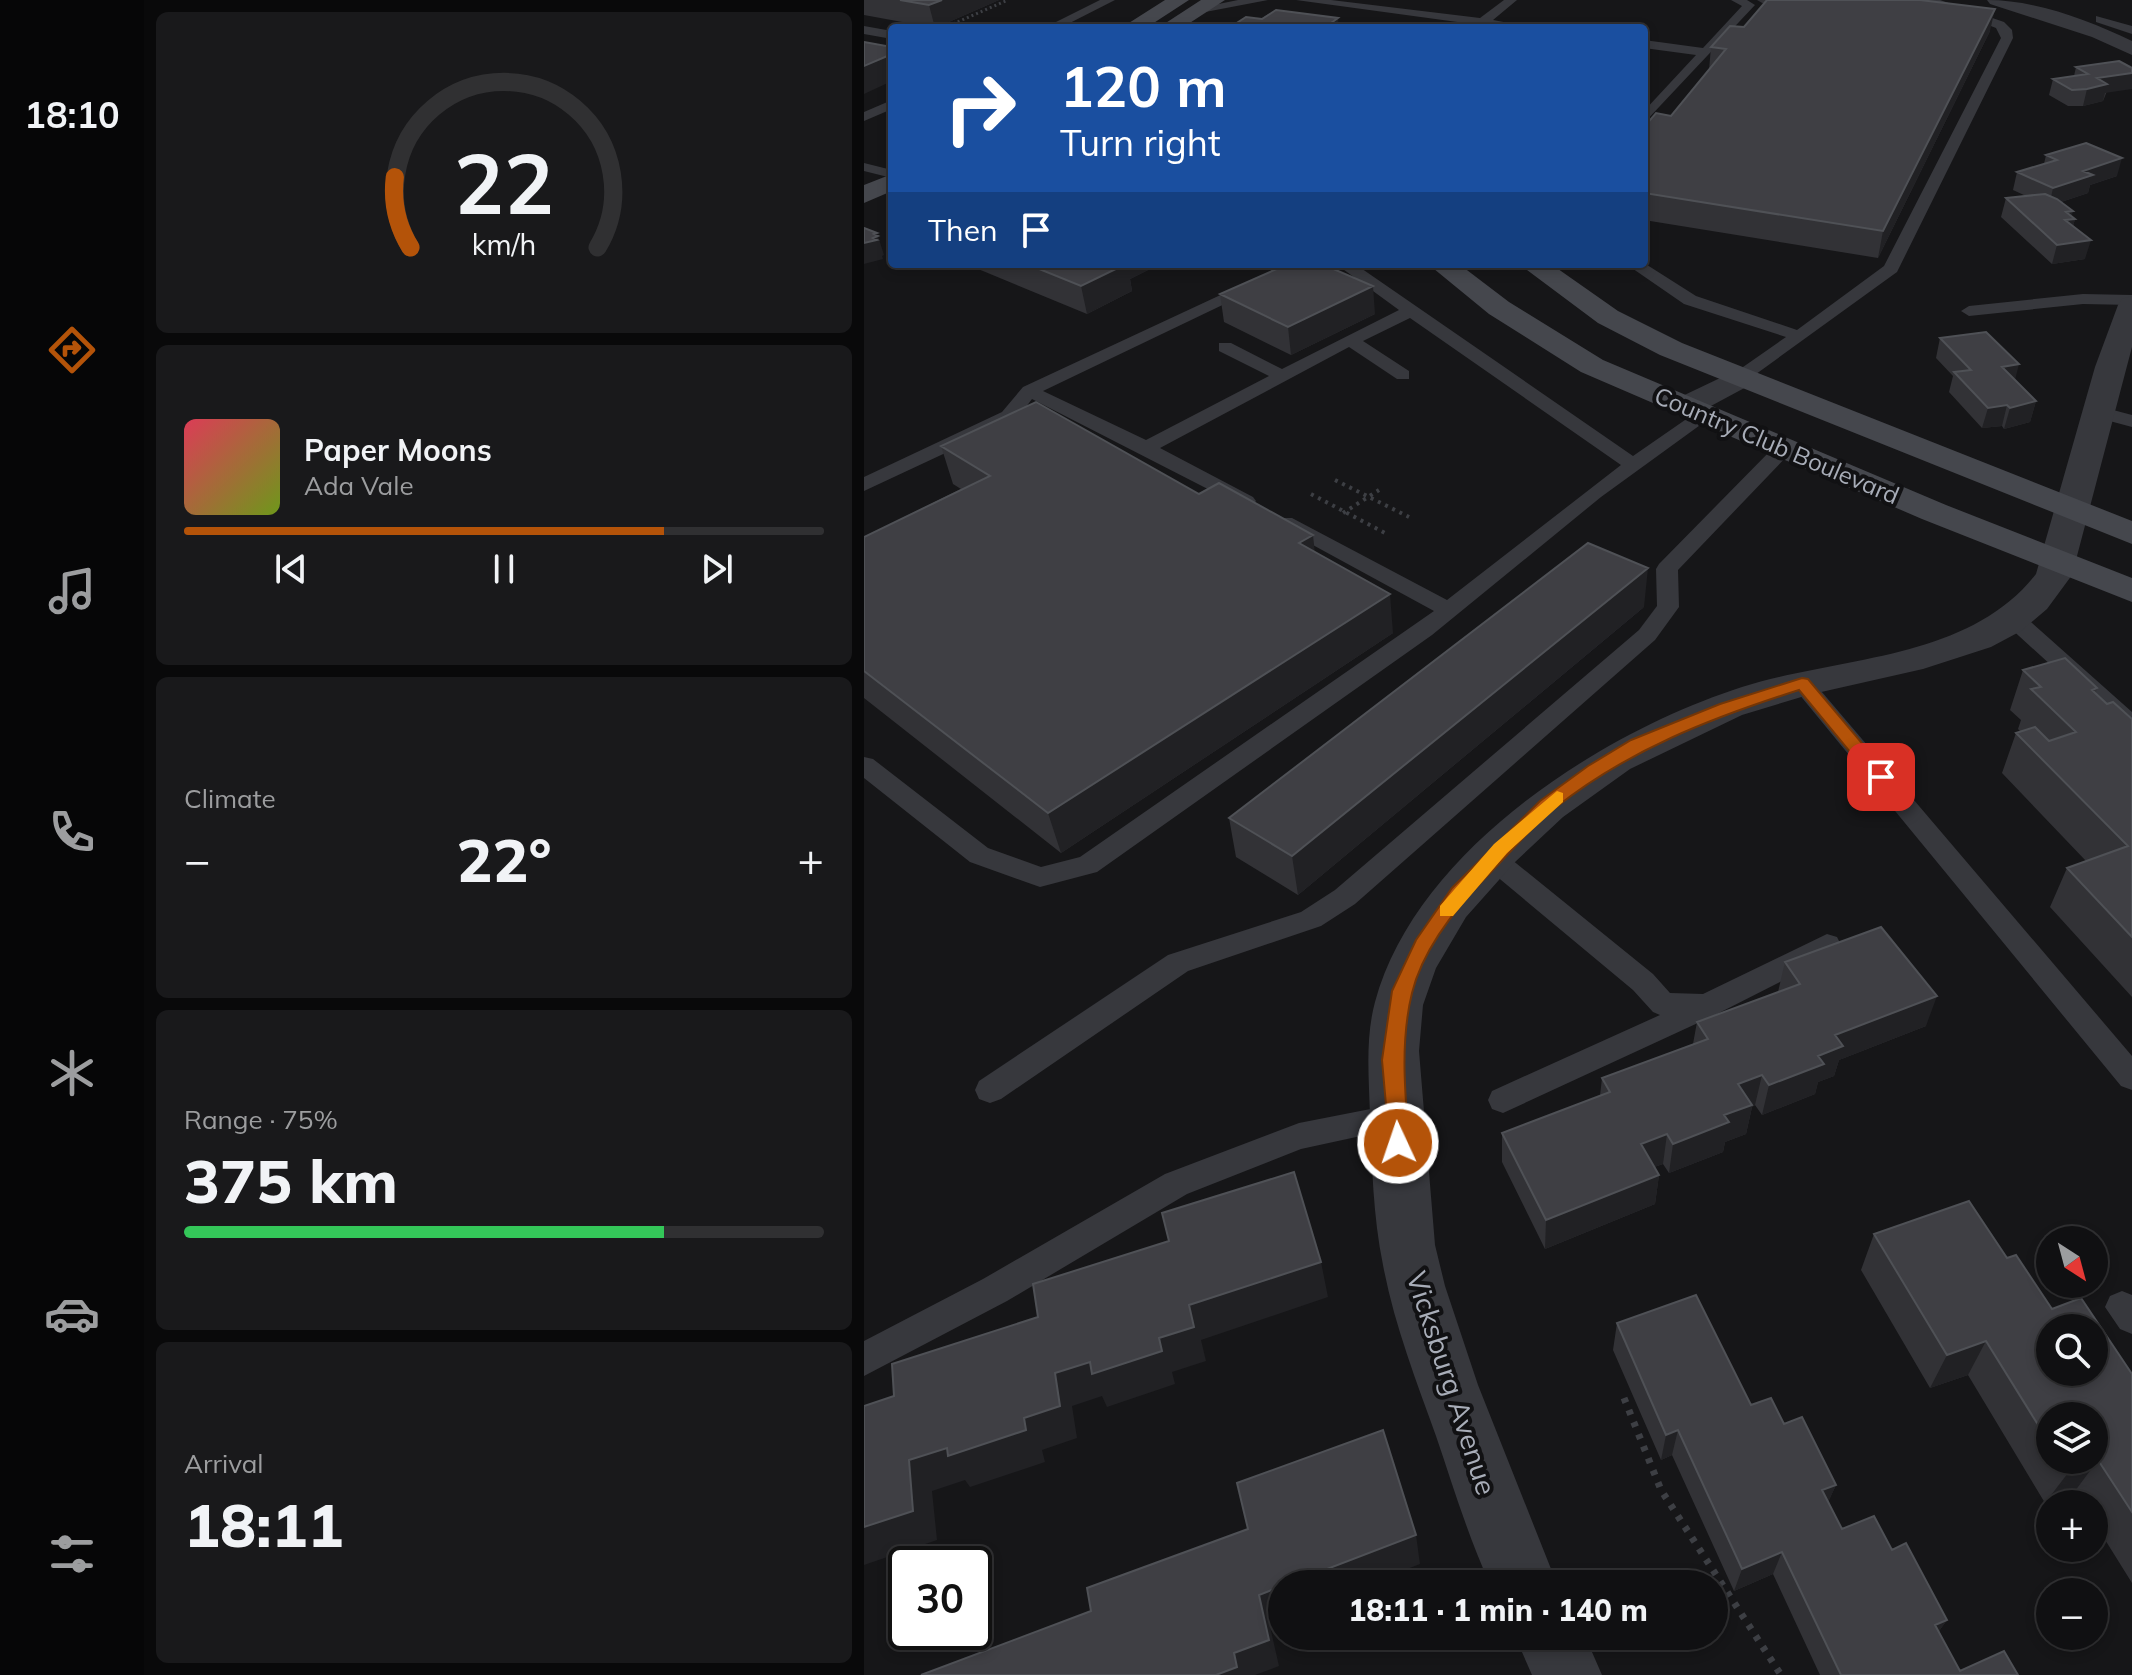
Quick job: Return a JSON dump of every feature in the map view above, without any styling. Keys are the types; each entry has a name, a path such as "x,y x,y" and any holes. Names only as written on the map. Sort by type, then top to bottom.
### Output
{"street":[{"path":"1138,24 1179,0"},
{"path":"1997,0 2131,42"},
{"path":"1175,24 1208,5"},
{"name":"Country Club Boulevard","path":"1448,268 1564,350 1783,449 2132,591"},
{"name":"Country Club Boulevard","path":"1539,268 1608,317 1739,378 2132,533"},
{"name":"Vicksburg Avenue","path":"1517,1570 1415,1283 1399,1170 1393,1060 1402,991 1423,946 1459,893 1546,806 1594,770 1637,744 1726,708 1802,683 1962,644 2015,620 2046,588 2057,560 2098,412 2127,340 2132,302"},
{"path":"1695,411 1739,378"},
{"path":"1556,1650 1568,1675"}],"lane":[{"path":"1058,24 1109,0"},
{"path":"1208,5 1262,0"},
{"path":"1302,0 1472,24"},
{"path":"1480,24 1511,0"},
{"path":"1648,115 1749,5 1737,0"},
{"path":"1739,378 1891,269 2007,38 2000,25 1929,0"},
{"path":"1259,24 1282,8"},
{"path":"1270,17 1320,24"},
{"path":"2100,19 2131,42"},
{"path":"864,30 888,34"},
{"path":"1648,45 1705,52"},
{"path":"864,117 888,106"},
{"path":"864,485 1009,416 1029,391 1291,268"},
{"path":"1350,268 1633,465"},
{"path":"1640,268 1690,300 1799,336"},
{"path":"1969,311 2083,299 2132,302"},
{"path":"1146,448 1413,310"},
{"path":"1350,340 1403,375"},
{"path":"1225,347 1283,376"},
{"path":"1029,391 1146,448 1448,610"},
{"path":"864,765 979,855 1040,877 1088,865 1448,610 1633,465 1695,411"},
{"path":"2098,412 2132,421"},
{"path":"990,1090 1178,963 1311,919 1345,897 1647,635 1668,607 1667,569 1783,449"},
{"path":"2015,620 2132,725"},
{"path":"1802,683 2132,1077"},
{"path":"1492,858 1643,982 1663,1004 1706,1006"},
{"path":"1503,1100 1706,1006 1827,945"},
{"path":"864,1359 995,1290 1176,1184 1299,1136 1396,1117"}],"path":[{"path":"953,24 1008,0"},
{"path":"1335,480 1409,517"},
{"path":"1336,517 1379,490"},
{"path":"1311,494 1385,533"},
{"path":"1624,1398 1661,1490 1781,1675"}],"building":[{"path":"900,0 942,0 929,5"},
{"path":"1767,0 1920,0 1995,9 1883,231 1648,194 1648,122 1656,113 1671,116 1726,49 1711,47 1730,26 1744,27"},
{"path":"1276,10 1338,18 1330,24 1235,24 1246,17 1262,19"},
{"path":"864,42 888,46 888,56 864,66"},
{"path":"2119,61 2132,68 2132,73 2097,78 2107,84 2072,90 2053,79 2088,74 2076,67"},
{"path":"2086,143 2122,158 2083,171 2093,175 2053,188 2017,172 2057,160 2046,155"},
{"path":"2045,194 2073,211 2066,212 2075,219 2065,220 2091,240 2057,245 2006,198"},
{"path":"864,228 877,233 874,234 878,236 873,238 877,240 864,243"},
{"path":"1037,268 1118,268 1081,286"},
{"path":"1279,268 1331,268 1373,286 1288,327 1220,294"},
{"path":"1986,332 2019,364 2002,367 2036,401 2010,408 2007,405 1988,408 1954,372 1971,370 1940,338"},
{"path":"1036,402 1199,494 1219,483 1313,535 1299,543 1390,594 1048,813 864,671 864,537 990,476 941,446"},
{"path":"1588,543 1648,568 1292,856 1229,818"},
{"path":"2065,658 2097,688 2092,690 2107,704 2113,702 2132,719 2132,937 2067,868 2128,846 2016,733 2035,727 2049,741 2076,732 2031,689 2041,687 2023,670"},
{"path":"1881,927 1937,996 1835,1035 1843,1046 1818,1056 1824,1064 1769,1085 1762,1075 1738,1084 1752,1105 1724,1115 1729,1122 1673,1144 1667,1134 1641,1144 1659,1175 1546,1220 1502,1133 1610,1092 1602,1078 1708,1039 1697,1022 1800,984 1785,962"},
{"path":"1294,1172 1321,1262 1189,1305 1194,1327 1159,1338 1162,1351 1092,1374 1090,1362 1055,1373 1060,1406 1024,1418 1026,1430 948,1456 947,1448 909,1460 913,1511 864,1527 864,1406 894,1396 892,1364 1038,1317 1033,1284 1169,1241 1162,1213"},
{"path":"1969,1201 2007,1258 2016,1255 2036,1285 2036,1298 2045,1298 2052,1309 2081,1298 2092,1314 2036,1314 2036,1386 2108,1386 2108,1338 2132,1374 2132,1512 2107,1474 2108,1402 2036,1402 2036,1421 1986,1341 1947,1355 1874,1234"},
{"path":"1696,1295 1751,1405 1771,1398 1784,1424 1802,1417 1836,1485 1822,1490 1842,1529 1874,1516 1892,1550 1906,1543 1947,1620 1935,1625 1960,1671 2004,1651 2018,1675 1841,1675 1782,1552 1742,1569 1678,1430 1666,1435 1617,1323"},
{"path":"1383,1430 1416,1535 1325,1570 1268,1570 1268,1591 1259,1595 1268,1640 1234,1653 1237,1667 1216,1675 921,1675 1091,1611 1087,1588 1248,1529 1237,1483"}],"slow traffic":[{"path":"1446,911 1501,849 1557,797"}],"route":[{"path":"1398,1143 1393,1060 1402,991 1423,946 1459,893 1546,806 1594,770 1637,744 1726,708 1802,683 1881,777"}]}
